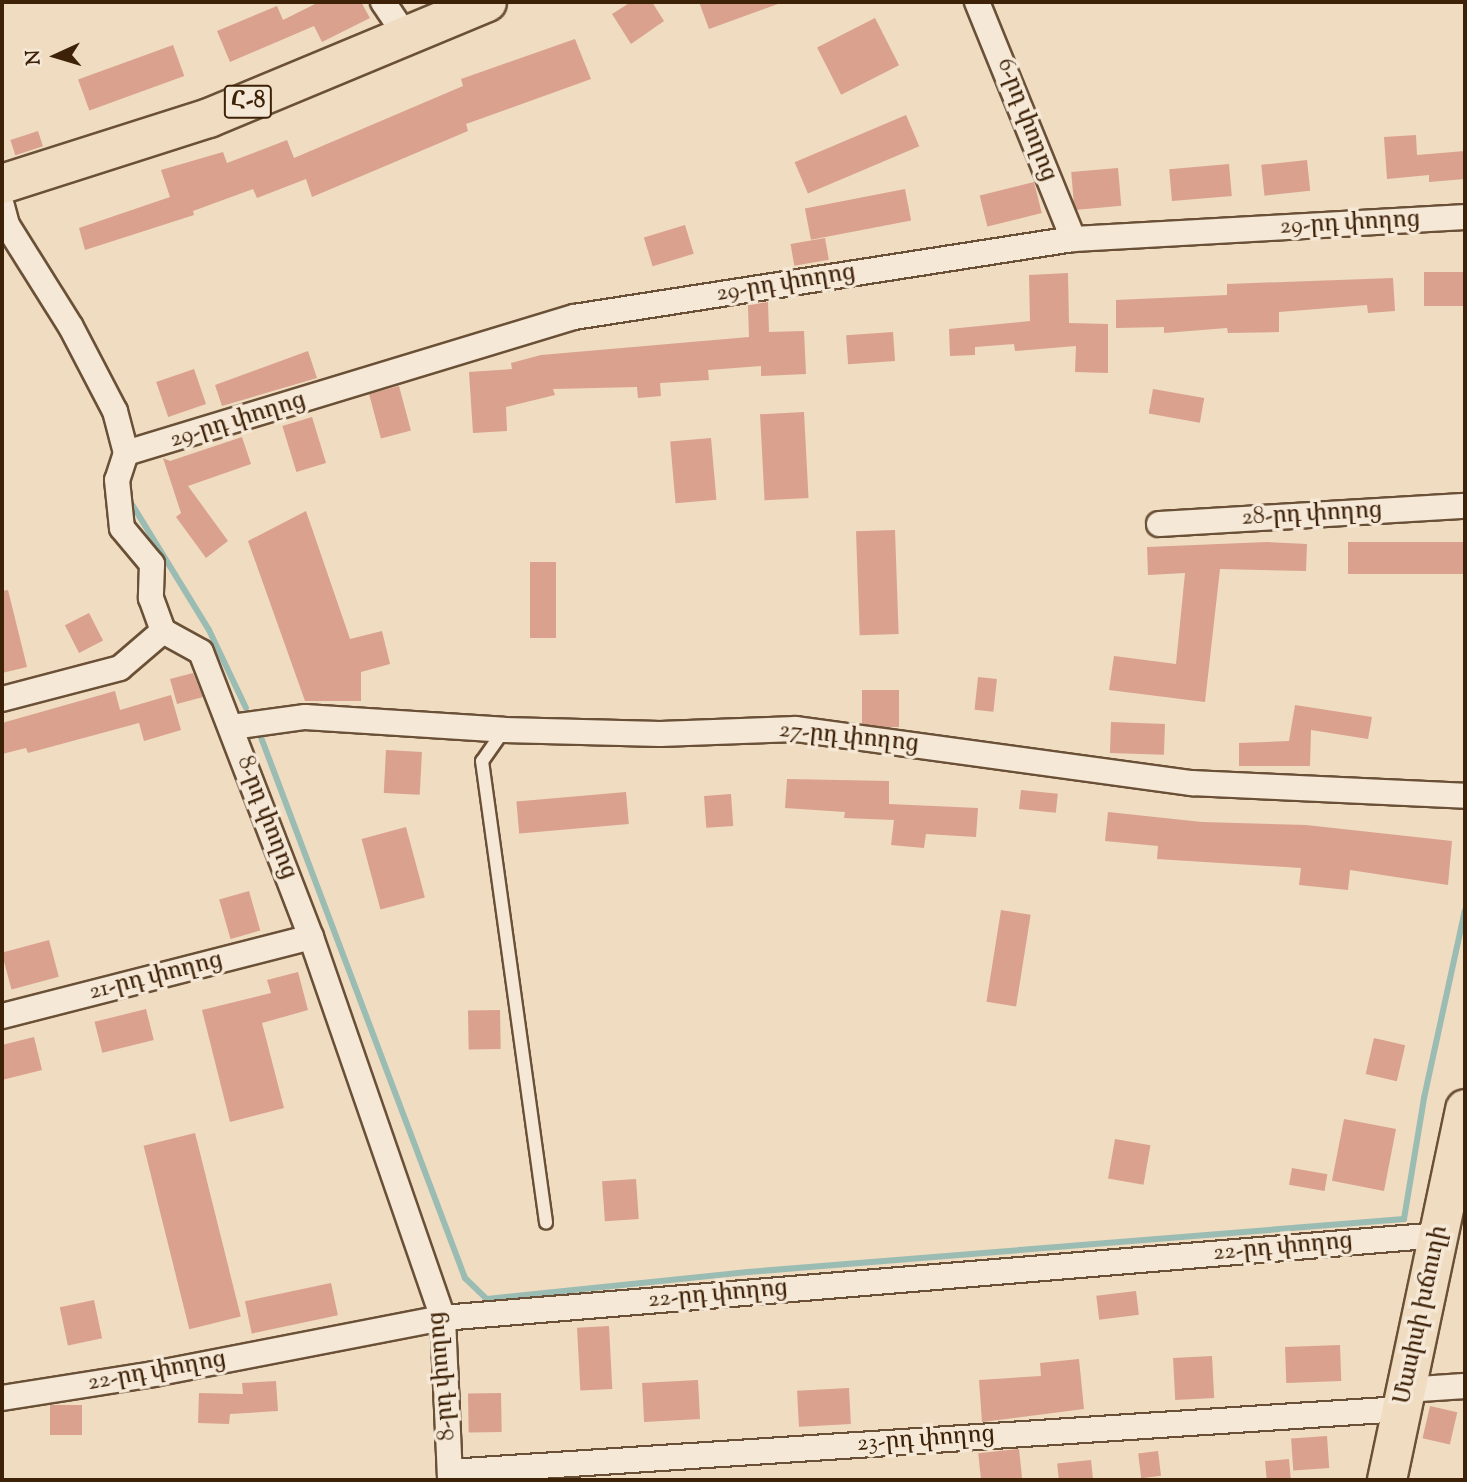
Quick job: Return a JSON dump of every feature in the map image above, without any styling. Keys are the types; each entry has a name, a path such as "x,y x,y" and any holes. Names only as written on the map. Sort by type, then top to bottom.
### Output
{"main road":[{"name":"Հ-8","path":"2,184 209,118 487,2"},
{"name":"Մասիսի խճուղի","path":"1387,1480 1465,1108"}],"street":[{"path":"383,2 406,36"},
{"name":"6-րդ փողոց","path":"977,2 1073,239"},
{"path":"2,206 7,225 71,327 115,411 126,453 117,480 122,528 152,564 151,598 163,631 120,668 2,699"},
{"name":"29-րդ փողոց","path":"126,453 574,317 1073,239 1465,217"},
{"name":"28-րդ փողոց","path":"1159,524 1465,506"},
{"name":"8-րդ փողոց","path":"163,631 201,652 232,727 311,937 443,1318 450,1476"},
{"name":"27-րդ փողոց","path":"232,727 305,717 504,730 660,734 796,729 1192,783 1465,796"},
{"name":"21-րդ փողոց","path":"2,1016 311,937"},
{"name":"22-րդ փողոց","path":"2,1398 153,1374 443,1318 1440,1235"},
{"name":"23-րդ փողոց","path":"450,1476 1404,1399 1465,1386"}],"lane":[{"path":"504,730 482,761 546,1223"}],"building":[{"path":"319,2 361,2 370,18 322,42 314,26 230,62 217,31 277,6 283,20"},
{"path":"631,2 652,2 664,21 631,44 612,14"},
{"path":"699,2 778,2 778,4 709,29"},
{"path":"875,18 899,65 841,95 817,48"},
{"path":"575,39 591,79 466,124 468,131 312,197 306,179 257,198 253,189 193,211 194,215 85,250 79,228 170,197 161,170 223,152 227,163 287,140 294,158 463,86 461,79"},
{"path":"173,45 184,76 89,111 78,80"},
{"path":"906,115 919,146 808,194 795,162"},
{"path":"38,131 43,146 15,155 10,140"},
{"path":"1416,135 1417,155 1465,151 1465,179 1429,182 1429,175 1387,179 1384,137"},
{"path":"1307,160 1310,191 1264,196 1261,165"},
{"path":"1229,164 1232,196 1172,201 1169,169"},
{"path":"1118,168 1121,206 1074,210 1071,172"},
{"path":"1034,182 1042,213 987,227 980,196"},
{"path":"905,189 911,220 811,240 805,208"},
{"path":"685,225 694,254 653,266 644,238"},
{"path":"825,238 829,260 794,266 791,244"},
{"path":"1424,272 1465,272 1465,306 1424,306"},
{"path":"1068,273 1069,323 1108,324 1108,373 1075,372 1076,346 1015,351 1014,344 975,347 975,355 950,356 949,329 1030,321 1029,275"},
{"path":"1393,278 1395,311 1368,313 1367,305 1279,312 1279,332 1228,333 1227,328 1164,333 1164,327 1116,328 1116,300 1227,295 1227,284"},
{"path":"768,302 769,332 804,331 806,374 761,376 761,366 708,370 709,380 660,383 661,396 638,398 637,387 553,389 555,395 506,407 507,431 473,433 469,372 512,369 511,363 541,355 749,337 748,305"},
{"path":"893,332 895,361 848,364 846,335"},
{"path":"308,351 317,378 222,406 215,385"},
{"path":"194,369 206,404 168,417 156,382"},
{"path":"399,386 411,430 381,438 369,394"},
{"path":"1153,389 1204,398 1200,423 1149,414"},
{"path":"804,412 809,498 765,500 760,414"},
{"path":"312,417 326,463 296,472 282,426"},
{"path":"242,437 251,464 188,486 228,541 206,558 176,517 181,513 163,458 170,461"},
{"path":"711,438 716,500 676,503 670,442"},
{"path":"306,511 350,639 382,631 390,664 361,672 361,701 305,701 248,541"},
{"path":"895,530 899,634 860,635 856,531"},
{"path":"1267,542 1307,544 1306,571 1220,569 1205,702 1109,690 1114,656 1176,664 1185,573 1148,575 1147,547"},
{"path":"1348,542 1465,542 1465,574 1348,574"},
{"path":"530,562 556,562 556,638 530,638"},
{"path":"8,590 27,667 2,673 2,591"},
{"path":"89,613 103,641 79,653 65,625"},
{"path":"193,673 203,697 177,704 170,679"},
{"path":"978,677 997,679 993,712 975,710"},
{"path":"862,690 899,690 899,727 862,727"},
{"path":"115,691 120,710 171,695 181,730 144,741 139,723 28,753 26,748 2,754 2,723"},
{"path":"1295,705 1372,717 1368,739 1311,730 1310,766 1239,766 1239,743 1289,741"},
{"path":"1111,722 1165,724 1164,755 1110,753"},
{"path":"386,750 422,752 420,795 384,793"},
{"path":"787,779 889,781 889,804 978,808 976,837 926,834 924,848 891,845 894,820 844,818 845,812 785,808"},
{"path":"1021,790 1058,794 1056,813 1019,809"},
{"path":"626,792 629,824 519,833 516,802"},
{"path":"731,794 733,826 706,828 704,796"},
{"path":"1108,812 1202,822 1306,825 1452,841 1448,885 1350,870 1348,890 1299,885 1301,868 1157,859 1158,846 1105,841"},
{"path":"406,827 425,898 380,909 362,839"},
{"path":"249,891 260,930 231,939 219,900"},
{"path":"1001,910 1031,915 1016,1007 986,1002"},
{"path":"49,940 59,977 12,989 2,953"},
{"path":"298,972 308,1010 262,1023 284,1108 230,1122 202,1010 271,993 267,980"},
{"path":"146,1009 154,1040 102,1053 95,1022"},
{"path":"500,1010 501,1049 469,1050 468,1011"},
{"path":"34,1037 42,1070 2,1080 2,1045"},
{"path":"1374,1038 1405,1045 1397,1081 1366,1074"},
{"path":"1344,1119 1396,1129 1384,1191 1332,1181"},
{"path":"195,1133 241,1316 189,1329 144,1146"},
{"path":"1115,1139 1150,1145 1144,1185 1108,1178"},
{"path":"1292,1168 1327,1174 1325,1191 1289,1185"},
{"path":"636,1179 639,1219 605,1221 602,1181"},
{"path":"331,1283 338,1315 252,1334 245,1301"},
{"path":"1136,1291 1139,1315 1099,1320 1096,1296"},
{"path":"94,1300 102,1338 68,1345 60,1307"},
{"path":"609,1326 612,1389 580,1391 577,1328"},
{"path":"1340,1345 1341,1381 1286,1383 1285,1347"},
{"path":"1212,1356 1214,1398 1175,1400 1173,1358"},
{"path":"1079,1359 1084,1409 982,1422 979,1380 1041,1376 1040,1363"},
{"path":"698,1380 700,1419 644,1422 642,1383"},
{"path":"276,1381 278,1411 230,1414 229,1424 198,1423 199,1393 243,1394 242,1383"},
{"path":"849,1388 851,1424 799,1427 797,1391"},
{"path":"501,1393 502,1432 469,1433 468,1394"},
{"path":"50,1405 82,1405 82,1435 50,1435"},
{"path":"1430,1406 1457,1412 1450,1444 1423,1438"},
{"path":"1327,1436 1329,1468 1293,1470 1291,1439"},
{"path":"1019,1449 1022,1480 981,1480 978,1453"},
{"path":"1158,1451 1161,1476 1141,1478 1138,1453"},
{"path":"1289,1459 1291,1480 1267,1480 1265,1461"},
{"path":"1091,1460 1093,1480 1059,1480 1057,1464"}],"waterway":[{"path":"133,506 209,630 246,708"},
{"path":"259,732 465,1278 487,1299 748,1272 1404,1219 1424,1098 1465,910"}]}
